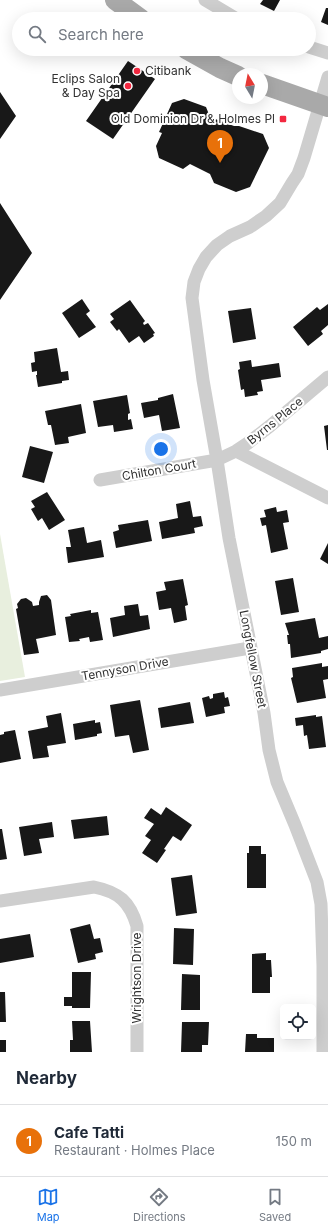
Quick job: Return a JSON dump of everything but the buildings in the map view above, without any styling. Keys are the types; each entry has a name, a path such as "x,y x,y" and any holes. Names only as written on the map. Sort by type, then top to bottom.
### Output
{"main road":[{"path":"115,0 131,12"},
{"path":"199,56 232,73"},
{"path":"268,86 324,106"}],"street":[{"path":"205,0 225,12"},
{"path":"316,49 328,53"},
{"name":"Longfellow Street","path":"323,1052 323,958 321,904 317,882 295,825 276,782 269,750 264,713 229,538 203,380 192,298 194,282 202,262 216,245 230,236 250,227 266,216 280,203 298,174 324,106 328,77"},
{"name":"Byrns Place","path":"217,460 236,451 270,426 328,377"},
{"path":"236,451 328,498"},
{"name":"Chilton Court","path":"100,480 217,460"},
{"name":"Tennyson Drive","path":"0,690 250,648"},
{"name":"Wrightson Drive","path":"0,901 87,887 106,889 118,895 126,903 133,914 137,926 137,1052"}],"green space":[{"path":"0,534 25,677 0,681"}],"place":[{"name":"Citibank","path":"137,71"},
{"name":"Eclips Salon & Day Spa","path":"128,86"},
{"name":"Old Dominion Dr & Holmes Pl","path":"283,119"},
{"name":"Cafe Tatti","path":"220,163"}]}
